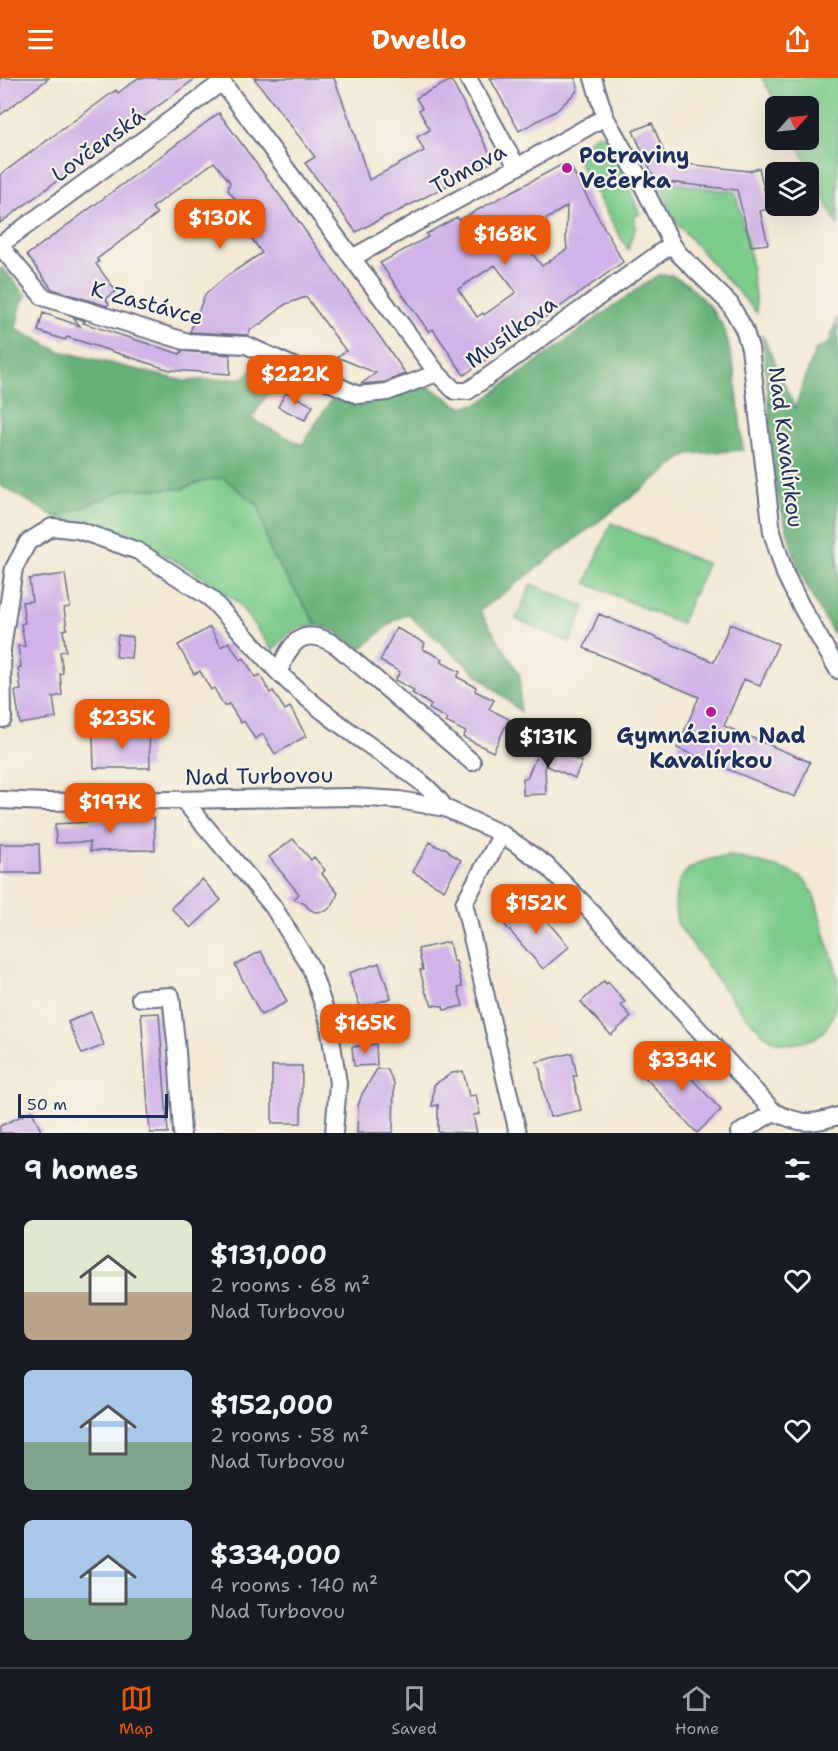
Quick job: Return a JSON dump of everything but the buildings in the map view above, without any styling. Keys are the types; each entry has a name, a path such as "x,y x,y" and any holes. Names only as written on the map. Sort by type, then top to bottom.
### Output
{"street":[{"path":"468,78 518,167"},
{"path":"593,78 605,117 672,244"},
{"name":"Lovčenská","path":"0,245 220,80"},
{"name":"Musílkova","path":"220,80 437,373 455,391 468,391 672,244"},
{"name":"Tůmova","path":"352,258 605,117"},
{"name":"Nad Kavalírkou","path":"672,244 679,254 730,304 744,328 750,348 772,532 785,574 838,670"},
{"name":"K Zastávce","path":"0,245 43,297 188,342 246,345 358,395 387,392 437,373"},
{"name":"Nad Turbovou","path":"3,719 1,649 14,568 28,542 51,527 78,530 138,552 210,598 296,690 435,794 445,808"},
{"path":"279,673 285,655 297,640 313,635 325,638 338,646 472,762"},
{"name":"Nad Turbovou","path":"0,800 353,797 399,800 445,808 502,834 546,865 774,1112"},
{"path":"183,800 272,905 310,966 328,1019 337,1072 334,1133"},
{"path":"502,834 464,903 518,1133"},
{"path":"140,998 171,996 182,1133"},
{"path":"739,1133 774,1112 796,1122 822,1121 838,1116"}],"green space":[{"path":"762,78 838,78 838,227 819,188 819,162 807,162 801,150 819,150 819,96 772,96"},
{"path":"595,135 604,135 608,139 640,214 635,216 635,229 628,250 580,165 581,152"},
{"path":"658,182 735,192 749,246 757,313 677,224"},
{"path":"3,268 27,297 22,301 16,329 59,351 184,381 242,378 251,371 276,382 251,419 302,445 331,400 366,400 414,387 428,386 461,407 478,404 640,287 658,275 671,275 687,283 711,308 725,330 735,373 743,450 688,454 480,611 520,675 520,711 407,614 394,621 361,649 353,649 337,632 317,625 270,552 259,506 223,478 199,482 182,489 126,489 57,518 0,485 0,269"},
{"path":"838,316 838,641 814,601 797,565 778,497 773,472 762,334 795,408 815,350 829,343"},
{"path":"223,477 259,506 270,552 317,625 291,632 273,651 238,603 192,570 120,531 57,518 126,489 182,489 199,482"},
{"path":"611,523 707,564 681,624 586,583"},
{"path":"531,584 585,607 570,642 516,619"},
{"path":"732,856 770,865 798,876 808,885 817,904 838,979 837,998 832,1017 828,1025 815,1038 787,1044 775,1041 763,1033 737,1005 677,923 676,894 679,882 685,873 703,861"}],"place":[{"name":"Potraviny Večerka","path":"567,168"},
{"name":"Gymnázium Nad Kavalírkou","path":"711,712"}]}
